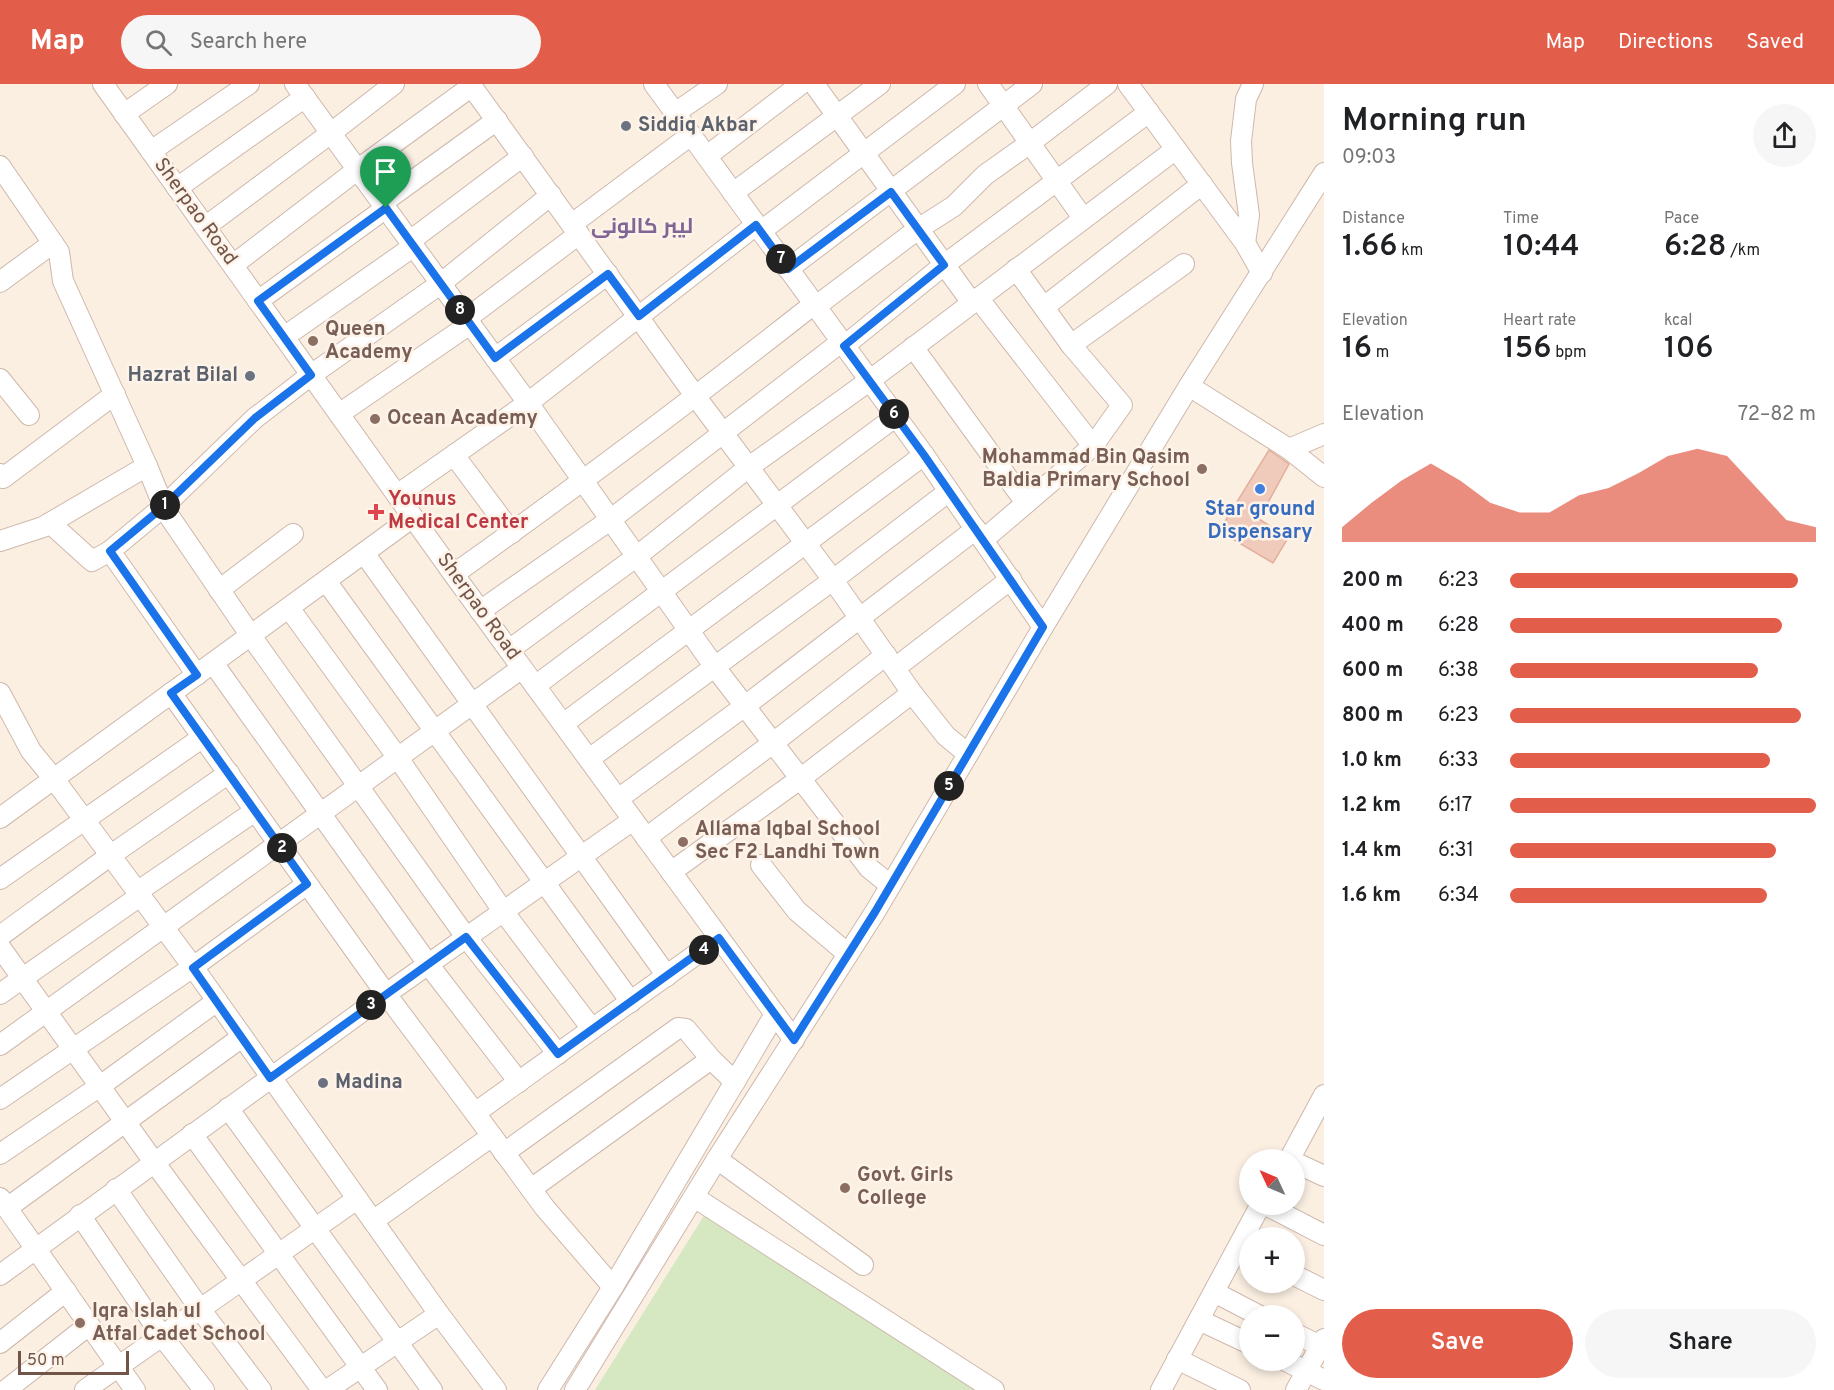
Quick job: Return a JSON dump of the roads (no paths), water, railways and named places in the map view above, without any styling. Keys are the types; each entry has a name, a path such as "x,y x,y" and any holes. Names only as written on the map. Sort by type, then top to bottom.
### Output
{"street":[{"name":"Sherpao Road","path":"103,84 480,611 794,1040"},
{"path":"124,114 167,84"},
{"path":"151,151 249,84"},
{"path":"205,227 394,84"},
{"path":"654,84 924,455 1043,627"},
{"path":"675,113 717,84"},
{"path":"707,156 801,84"},
{"path":"814,84 944,265 1093,446"},
{"path":"734,193 880,84"},
{"path":"397,495 528,403 639,316 955,84"},
{"path":"988,84 1083,218"},
{"path":"788,269 1032,84"},
{"path":"454,574 583,482 814,305 918,229 954,206 985,175 1107,84"},
{"path":"1128,84 1245,243 1262,273"},
{"path":"1245,243 1249,215 1242,163 1242,131 1246,99 1253,84"},
{"path":"232,266 357,170 477,87 497,120 696,397 806,542 912,693 946,736 968,754"},
{"path":"177,188 303,89 357,170 528,403 714,666 869,868 890,885"},
{"path":"480,611 610,520 1056,180 1149,112"},
{"path":"258,301 497,120"},
{"path":"339,414 468,321 691,135"},
{"path":"509,650 636,557 749,467 869,381 1176,148"},
{"path":"284,337 412,244 523,156"},
{"path":"0,166 59,252 63,281 147,466 163,507 251,636 466,937 558,1054"},
{"path":"574,1390 717,1159 848,954 1189,386 1324,173"},
{"path":"1044,307 1202,184"},
{"path":"50,523 92,561 110,551 163,507 255,418 311,375 441,284 551,195"},
{"path":"0,282 53,243"},
{"path":"1071,345 1184,264"},
{"path":"618,799 745,706 860,617 1026,503 1093,446 1122,405 1071,345 1016,269"},
{"path":"495,358 608,274"},
{"path":"913,347 1026,503"},
{"path":"0,379 29,415"},
{"path":"1189,386 1290,449 1324,477"},
{"path":"0,474 3,478 115,394"},
{"path":"535,686 895,417"},
{"path":"1290,449 1324,434"},
{"path":"454,455 512,533"},
{"path":"563,723 924,455"},
{"path":"0,541 50,523 147,466"},
{"path":"589,759 833,580 948,492"},
{"path":"0,818 413,518"},
{"path":"219,590 293,534"},
{"path":"110,551 197,675"},
{"path":"364,553 667,976"},
{"path":"646,838 773,743 1011,579"},
{"path":"326,581 631,1002"},
{"path":"289,608 398,758 503,911 592,1029"},
{"path":"213,663 428,964 519,1082"},
{"path":"0,1045 522,668"},
{"path":"0,693 32,752 111,855 439,1314 496,1390"},
{"path":"171,693 386,994 531,1190 614,1287"},
{"path":"671,872 800,779 912,693"},
{"path":"0,879 203,737"},
{"path":"0,936 229,773"},
{"path":"0,994 255,811"},
{"path":"0,1275 386,994 633,820"},
{"path":"761,864 797,911 848,954"},
{"path":"0,1099 193,968 307,884"},
{"path":"474,1113 719,938"},
{"path":"0,947 154,1162 322,1390"},
{"path":"0,1154 100,1086 217,1001"},
{"path":"548,1390 614,1287 775,1014"},
{"path":"504,1153 678,1028 686,1029 711,1059 735,1082"},
{"path":"135,1390 3,1203 126,1122 242,1037"},
{"path":"531,1190 711,1059"},
{"path":"1296,1149 1319,1115 1324,1095"},
{"path":"228,1108 432,1390"},
{"path":"192,1134 377,1390"},
{"path":"373,1221 492,1136"},
{"path":"717,1159 863,1264"},
{"path":"1305,1167 1324,1176"},
{"path":"116,1189 200,1309 261,1390"},
{"path":"694,1197 994,1390"},
{"path":"85,1390 357,1199"},
{"path":"80,1215 162,1335 204,1390"},
{"path":"1285,1215 1324,1234"},
{"path":"1161,1390 1214,1292 1239,1257"},
{"path":"1305,1280 1324,1290"},
{"path":"0,1343 66,1292"},
{"path":"1214,1292 1239,1305"},
{"path":"327,1390 439,1314"},
{"path":"1199,1320 1239,1339"},
{"path":"6,1390 89,1325"},
{"path":"1296,1390 1315,1376 1323,1345 1305,1338"},
{"path":"1178,1359 1240,1390"}],"place":[{"name":"Siddiq Akbar","path":"626,126"},
{"name":"Queen Academy","path":"313,341"},
{"name":"Hazrat Bilal","path":"250,376"},
{"name":"Ocean Academy","path":"375,419"},
{"name":"Mohammad Bin Qasim Baldia Primary School","path":"1202,469"},
{"name":"Star ground Dispensary","path":"1260,489"},
{"name":"Younus Medical Center","path":"376,512"},
{"name":"Allama Iqbal School Sec F2 Landhi Town","path":"683,842"},
{"name":"Madina","path":"323,1083"},
{"name":"Govt. Girls College","path":"845,1188"},
{"name":"Iqra Islah ul Atfal Cadet School","path":"80,1323"}],"district":[{"name":"لیبر کالونی","path":"642,227"}]}
